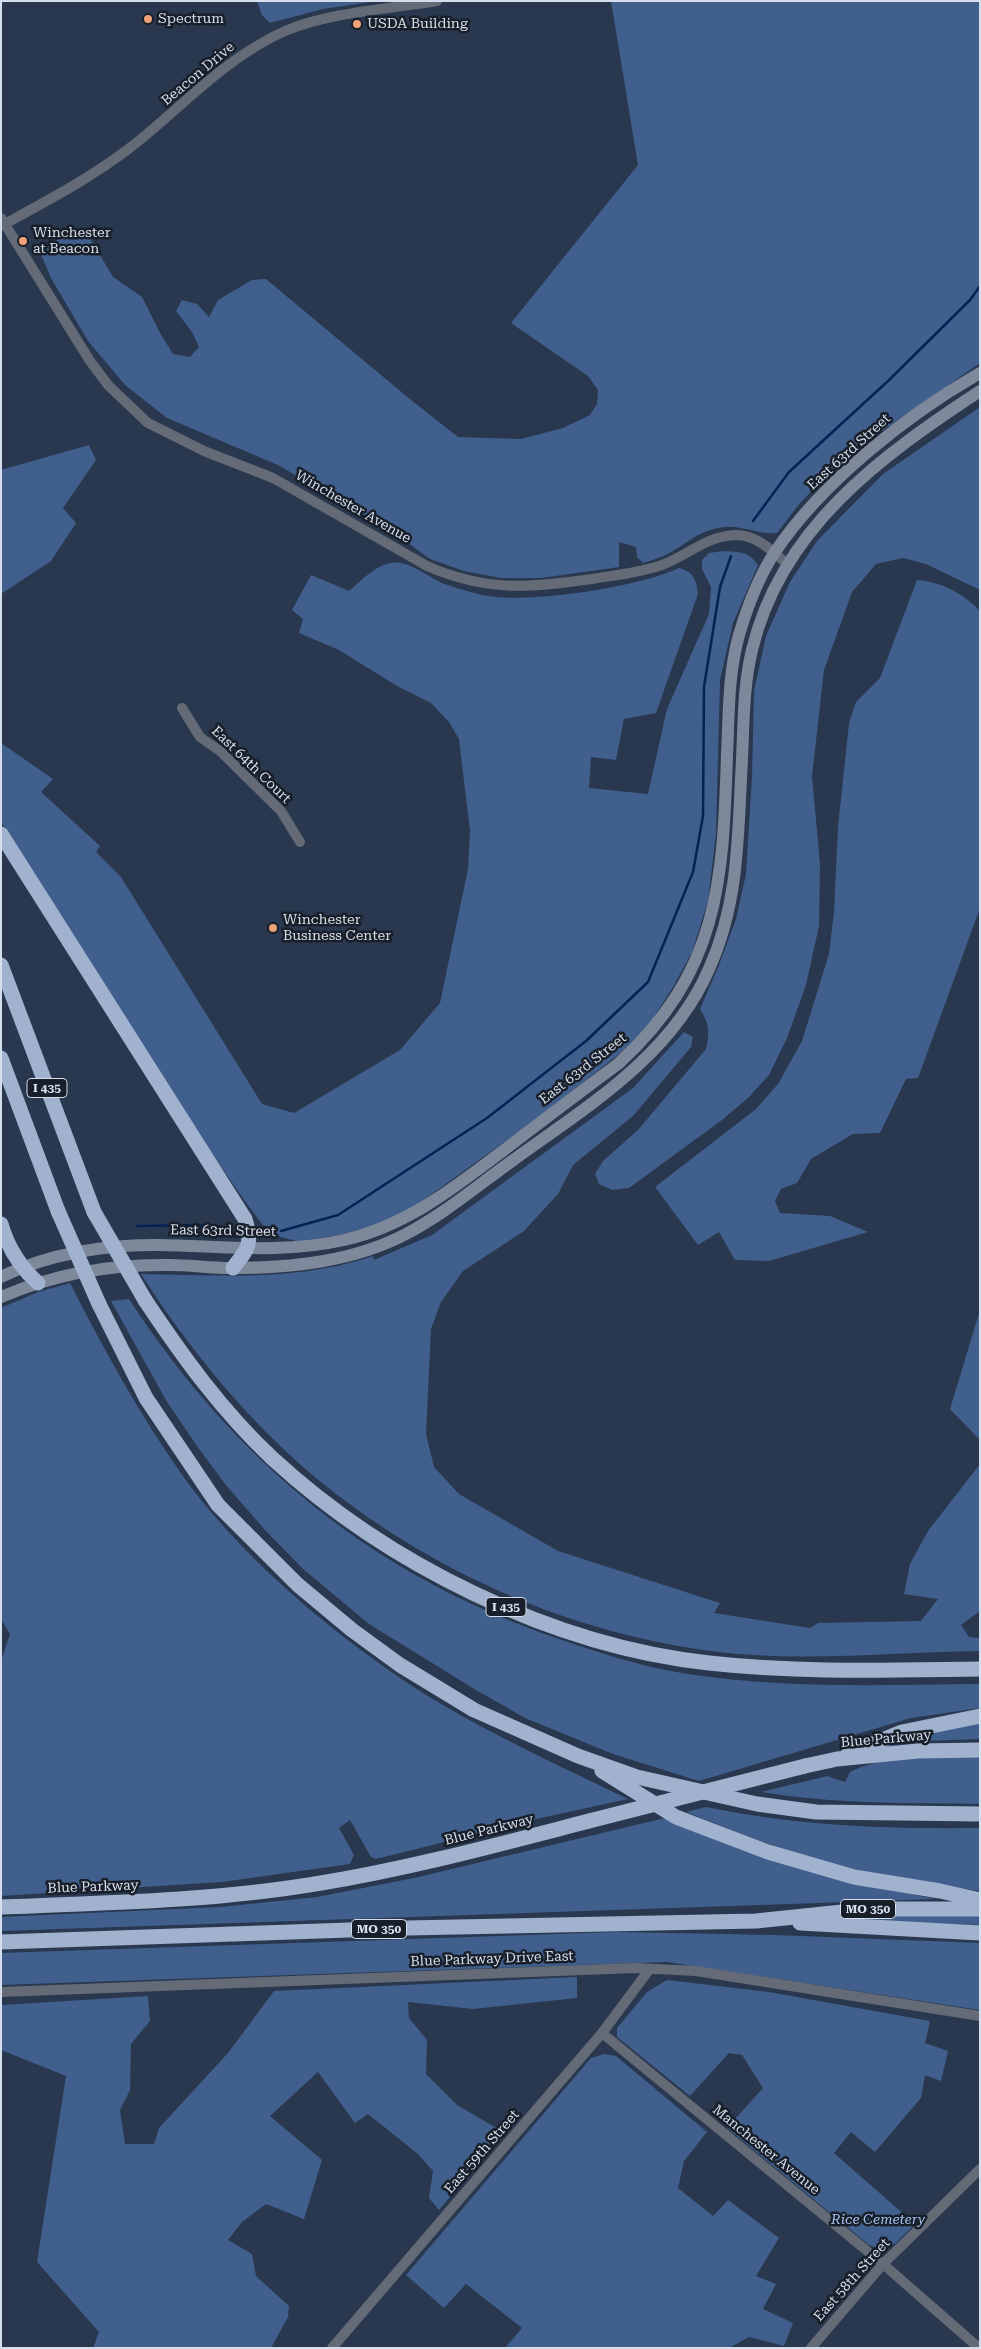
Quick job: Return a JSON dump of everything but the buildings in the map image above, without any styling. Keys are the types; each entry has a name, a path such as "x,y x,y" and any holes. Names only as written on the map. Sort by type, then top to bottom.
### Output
{"highway":[{"path":"1,834 245,1219 250,1235 248,1249 233,1268"},
{"name":"I 435","path":"1,965 94,1212 145,1300 186,1362 230,1414 272,1458 317,1494 378,1538 432,1571 515,1611 591,1638 629,1648 708,1663 808,1670 980,1669"},
{"name":"I 435","path":"1,1058 58,1211 99,1304 146,1398 218,1505 298,1585 352,1630 400,1665 474,1710 578,1756 663,1784 816,1812 980,1814"},
{"path":"2,1235 20,1267 38,1283"},
{"path":"837,1759 902,1732 980,1716"},
{"name":"Blue Parkway","path":"1,1907 177,1901 320,1883 438,1860 589,1820 837,1759 918,1751 980,1750"},
{"path":"578,1756 676,1817 768,1852 854,1877 940,1891 980,1900"},
{"name":"MO 350","path":"1,1942 407,1928 756,1921 871,1909 980,1910"},
{"path":"756,1921 980,1933"}],"main road":[{"name":"East 63rd Street","path":"1,1277 20,1267 75,1254 128,1246 158,1245 248,1249 304,1247 344,1240 391,1226 439,1199 618,1064 640,1044 662,1018 694,964 713,911 724,830 729,700 734,661 749,607 775,552 807,511 843,474 909,419 980,373"},
{"name":"East 63rd Street","path":"1,1297 38,1283 83,1272 129,1266 169,1265 233,1268 321,1262 378,1247 439,1214 621,1082 661,1043 690,1004 709,970 727,918 737,869 746,681 758,626 774,587 787,564 823,516 864,474 925,427 980,391"}],"street":[{"name":"Beacon Drive","path":"3,223 44,203 129,148 236,58 263,42 287,30 332,18 438,1"},
{"name":"Winchester Avenue","path":"3,223 90,361 108,385 148,423 204,451 274,478 428,566 451,576 475,583 506,586 545,586 643,572 666,564 712,539 735,535 749,536 775,552 787,564"},
{"name":"East 64th Court","path":"182,708 200,737 220,751 281,811 300,842"},
{"name":"Blue Parkway Drive East","path":"1,1992 616,1968 649,1970 656,1968 696,1971 980,2016"},
{"name":"East 59th Street","path":"332,2348 602,2033 649,1970"},
{"name":"Manchester Avenue","path":"602,2033 884,2264 980,2348"},
{"name":"East 58th Street","path":"810,2348 884,2264 980,2169"}],"green space":[{"path":"257,1 377,1 323,9 270,23 262,15"},
{"path":"611,1 980,1 980,363 865,443 830,472 800,503 777,533 764,533 731,527 715,529 694,537 663,556 643,563 637,557 636,547 619,542 619,567 541,578 501,578 464,571 430,559 390,530 278,465 167,418 125,385 88,341 51,278 40,252 67,233 88,235 113,277 142,297 173,354 190,357 199,347 192,332 176,311 182,300 197,304 209,317 218,300 252,280 266,279 458,437 521,439 563,428 590,415 597,404 598,390 588,376 511,323 638,165"},
{"path":"980,407 980,590 926,564 903,558 876,564 852,592 824,670 812,776 820,864 819,926 806,985 787,1038 769,1075 749,1097 722,1120 629,1188 612,1190 599,1184 595,1174 603,1161 638,1130 706,1049 708,1028 700,1009 736,919 746,874 752,777 754,691 766,636 790,582 817,541 883,474"},
{"path":"89,445 96,460 63,508 76,523 51,561 1,594 1,470"},
{"path":"723,551 747,555 755,560 758,565 733,623 720,680 716,834 708,901 692,952 650,1023 627,1048 532,1122 418,1204 384,1223 343,1234 300,1242 281,1237 262,1224 203,1141 1,822 1,743 53,779 41,792 100,846 96,852 121,877 262,1104 294,1113 400,1050 440,1003 468,869 470,831 459,739 449,722 431,703 397,686 339,650 299,633 303,619 292,610 311,575 349,591 379,567 386,564 401,563 442,583 464,590 497,597 522,598 580,593 609,588 637,582 679,568 688,572 695,580 698,594 656,713 624,719 616,760 591,757 589,788 648,794 667,709 709,614 711,587 702,569 702,560 709,553"},
{"path":"917,580 943,586 967,599 980,611 980,908 918,1078 906,1079 880,1133 853,1134 811,1159 797,1183 781,1189 775,1201 780,1213 830,1216 868,1232 769,1261 735,1260 719,1232 698,1245 655,1187 756,1109 778,1084 802,1041 829,954 834,912 838,827 849,723 856,702 880,678"},
{"path":"684,1032 693,1037 691,1047 633,1116 573,1165 558,1194 524,1231 463,1271 441,1302 431,1329 426,1434 434,1467 459,1494 558,1551 720,1603 714,1613 810,1628 818,1623 921,1621 938,1599 904,1594 910,1564 928,1531 980,1464 980,1611 961,1625 969,1637 980,1638 980,1651 811,1657 711,1651 657,1642 604,1629 552,1612 502,1592 452,1568 405,1541 359,1511 291,1456 243,1408 199,1356 141,1274 229,1276 315,1270 373,1256 374,1260 432,1235 633,1088"},
{"path":"70,1283 124,1383 169,1456 210,1510 268,1572 334,1629 402,1679 436,1701 507,1740 628,1799 541,1818 376,1859 371,1857 350,1820 339,1828 354,1855 350,1864 222,1882 1,1896 1,1661 10,1634 1,1619 1,1308 38,1292"},
{"path":"129,1299 171,1358 215,1412 263,1462 315,1507 370,1547 429,1582 492,1613 607,1655 655,1668 688,1674 724,1679 797,1684 980,1684 980,1708 911,1718 699,1781 613,1754 525,1718 369,1624 302,1568 265,1530 225,1484 167,1402 111,1301"},
{"path":"980,1310 980,1440 950,1409"},
{"path":"980,1723 980,1739 925,1741 884,1747 883,1745 939,1730"},
{"path":"980,1755 980,1804 843,1801 761,1792 827,1776 845,1782 850,1772 863,1766 895,1759"},
{"path":"706,1807 775,1818 842,1825 910,1828 980,1828 980,1891 899,1879 839,1866 768,1844 686,1812"},
{"path":"665,1818 852,1882 935,1899 1,1931 1,1917 220,1907 317,1897 414,1878"},
{"path":"872,1916 980,1916 980,1925 811,1921"},
{"path":"617,1932 775,1935 980,1943 980,2010 667,1962 1,1985 1,1953"},
{"path":"577,1977 577,1998 473,2009 408,2002 409,2018 427,2040 426,2074 457,2105 505,2133 439,2210 429,2198 433,2171 418,2154 368,2114 355,2123 318,2072 270,2116 322,2160 304,2219 266,2204 242,2222 228,2240 252,2254 256,2276 289,2306 288,2317 271,2348 93,2348 99,2332 37,2262 66,2076 1,2050 1,2005 148,1996 150,2021 131,2044 130,2090 120,2110 125,2144 154,2144 159,2128 228,2053 274,1991"},
{"name":"Rice Cemetery","path":"667,1980 769,1992 930,2021 925,2043 948,2051 941,2081 925,2075 921,2098 875,2152 851,2132 834,2153 915,2224 896,2243 883,2250 869,2245 727,2128 763,2088 742,2055 729,2053 690,2096 617,2037 617,2028 647,1992"},
{"path":"604,2054 616,2056 707,2132 684,2161 678,2188 713,2216 728,2200 779,2238 756,2276 776,2284 763,2309 793,2323 784,2346 749,2337 729,2348 505,2348 522,2328 466,2284 444,2308 406,2275 591,2058"}],"waterway":[{"path":"753,521 789,472 888,381 970,300 980,286"},
{"path":"281,1231 338,1215 487,1118 586,1041 648,982 693,872 703,816 704,687 720,587 731,556"},
{"path":"137,1226 200,1225 227,1230"}],"place":[{"name":"Spectrum","path":"148,19"},
{"name":"USDA Building","path":"357,24"},
{"name":"Winchester at Beacon","path":"23,241"},
{"name":"Winchester Business Center","path":"273,928"}]}
